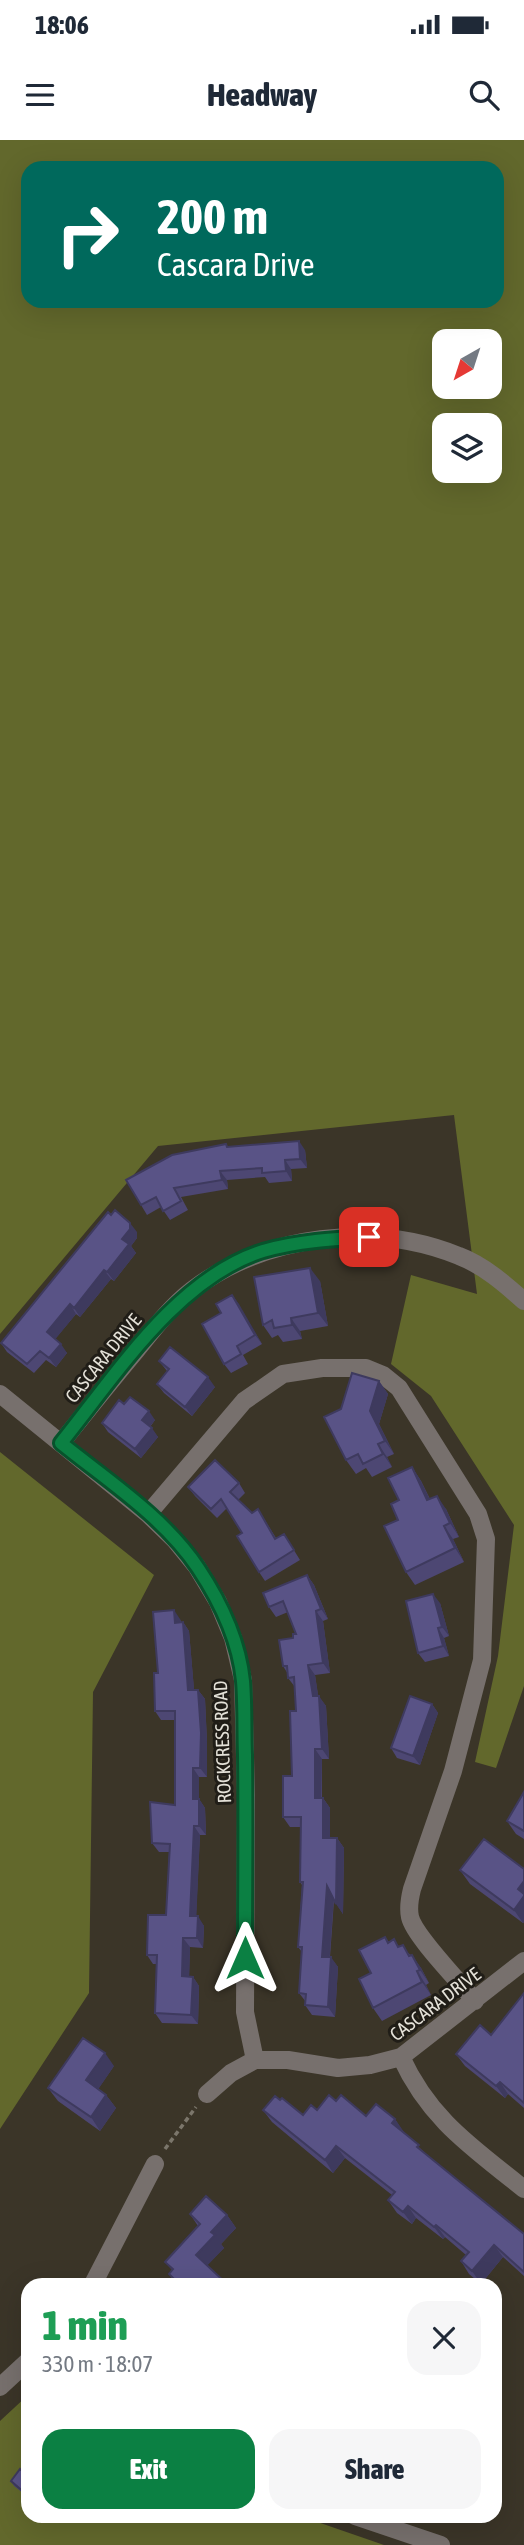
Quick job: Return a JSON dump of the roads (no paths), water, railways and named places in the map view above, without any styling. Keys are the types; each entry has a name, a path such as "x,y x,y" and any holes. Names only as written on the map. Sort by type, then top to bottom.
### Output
{"street":[{"name":"CASCARA DRIVE","path":"61,1443 160,1321 190,1292 222,1270 263,1252 316,1240 356,1237 414,1241 461,1256 503,1283 524,1301"},
{"path":"148,1514 244,1401 283,1374 322,1368 366,1368 383,1375 399,1388 478,1514 486,1539 482,1660 453,1771 409,1902 410,1918 417,1931 475,2001"},
{"name":"ROCKCRESS ROAD","path":"0,1394 148,1514 176,1540 198,1567 218,1602 233,1637 243,1680 246,1795 245,2012 255,2060"},
{"name":"CASCARA DRIVE","path":"255,2060 288,2060 338,2068 401,2057 524,1961"},
{"path":"401,2057 421,2093 452,2131 524,2189"},
{"path":"205,2096 232,2073 255,2060"},
{"path":"96,2278 155,2164"},
{"path":"0,2387 21,2368"},
{"path":"376,2523 441,2545"}]}
